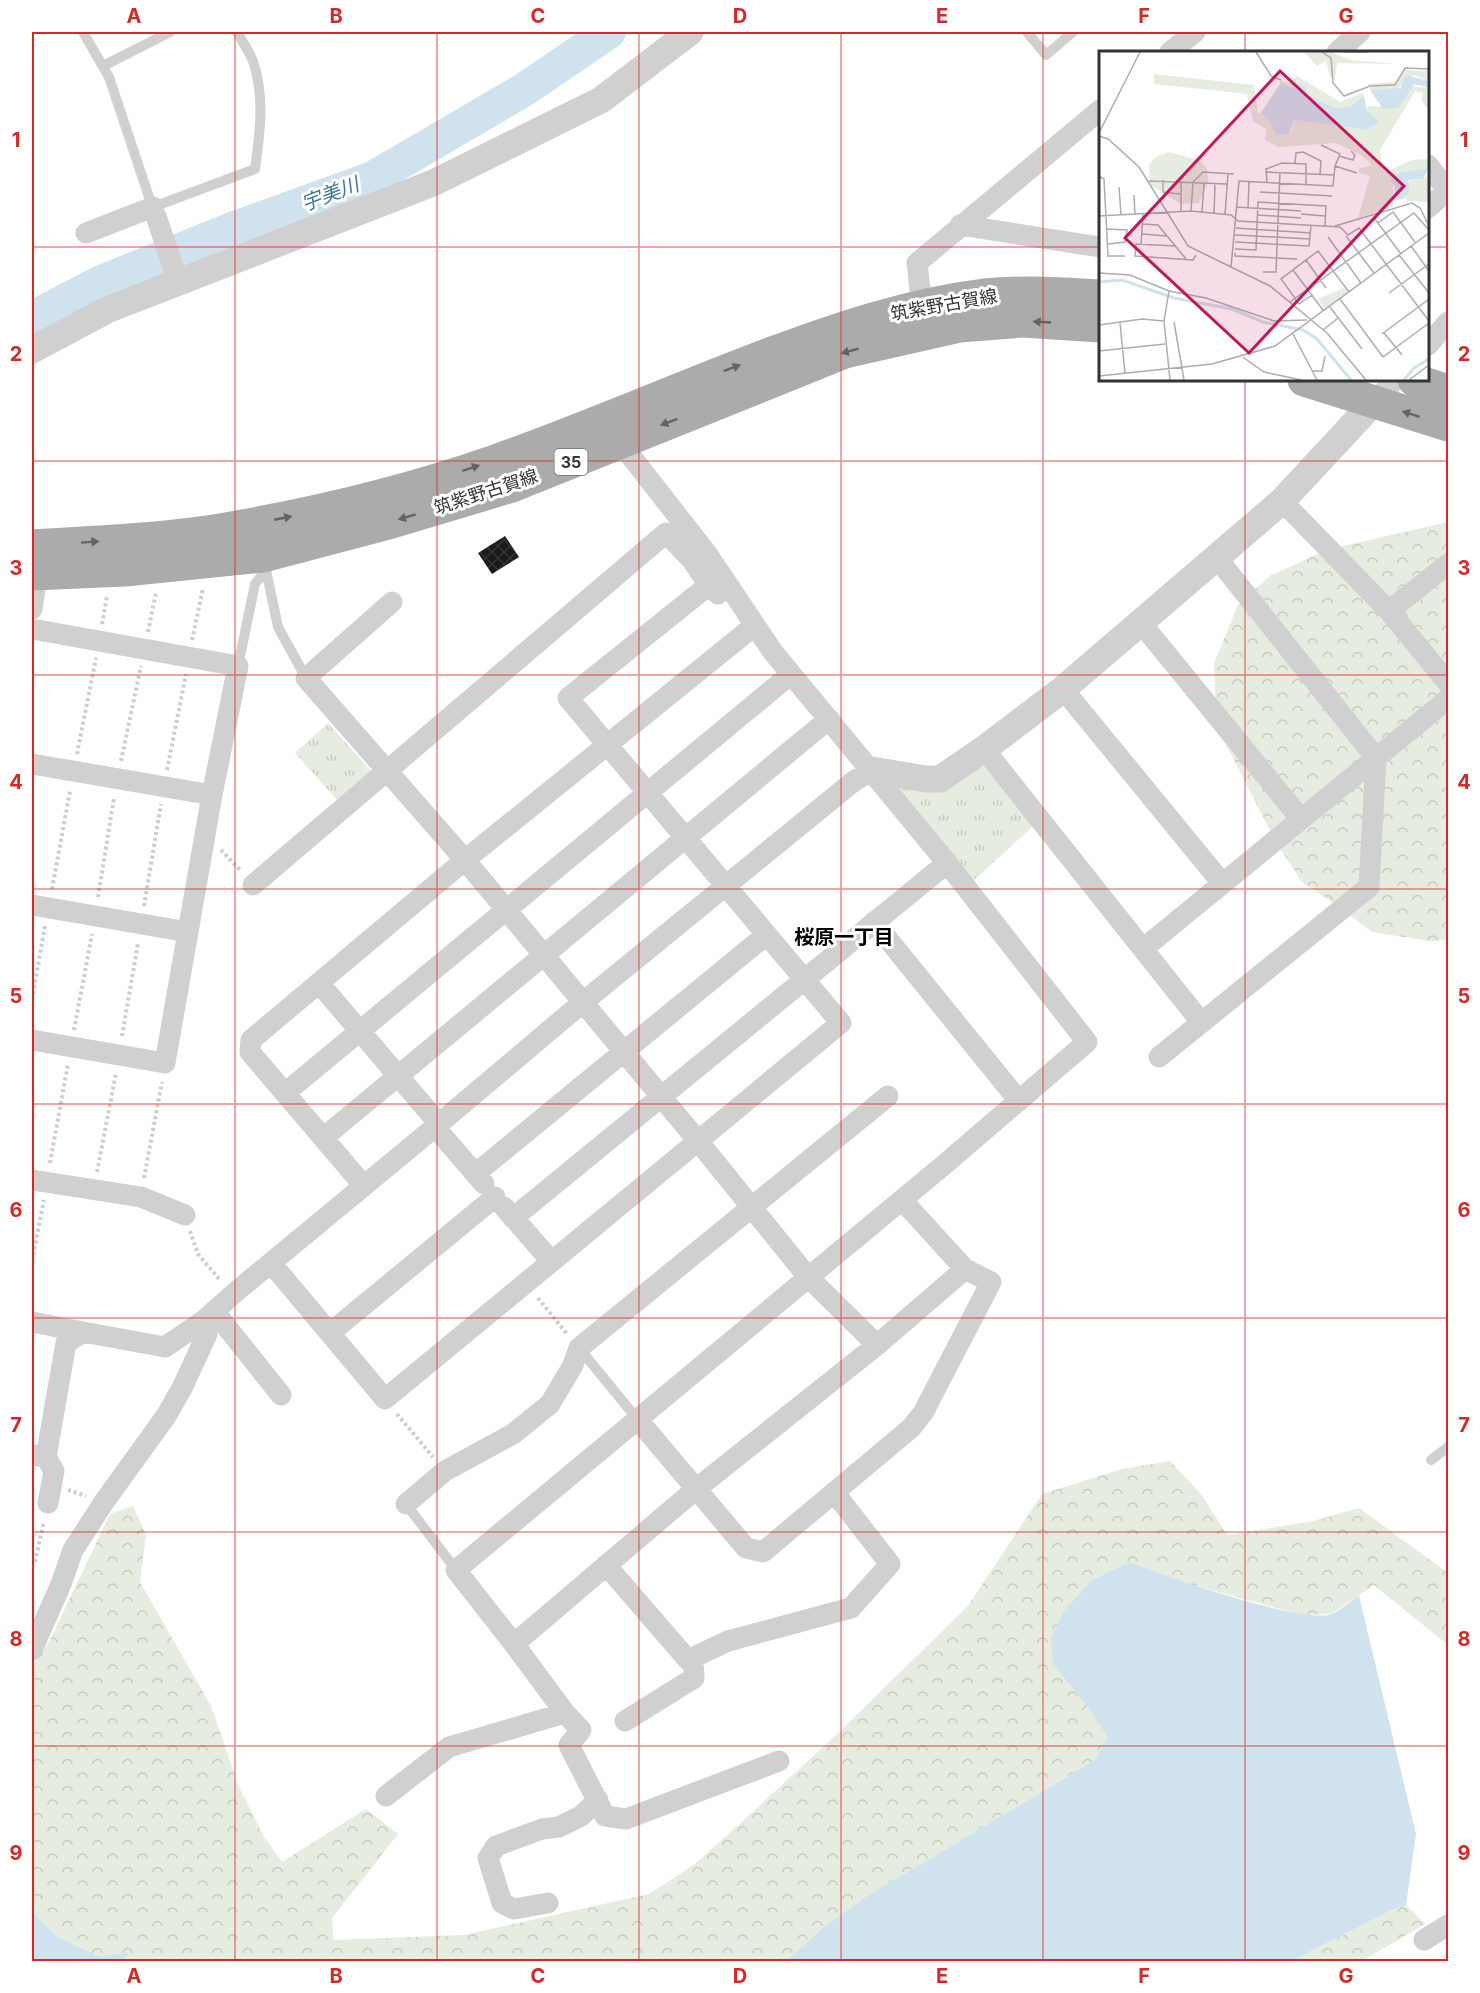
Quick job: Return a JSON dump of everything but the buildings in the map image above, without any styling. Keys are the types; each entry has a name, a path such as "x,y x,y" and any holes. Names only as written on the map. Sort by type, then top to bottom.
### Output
{"main road":[{"name":"筑紫野古賀線","path":"33,565 156,537 218,530 310,512 403,490 505,457 809,339 922,307 984,295 1038,292 1099,296"},
{"name":"筑紫野古賀線","path":"33,565 125,570 264,563 512,486 845,352 960,326 1023,321 1099,326"},
{"path":"1311,381 1385,391 1449,426"},
{"path":"1417,381 1449,391"}],"street":[{"path":"32,350 176,276 443,178 601,100 690,32"},
{"path":"1171,51 1196,32"},
{"path":"1338,51 1360,32"},
{"path":"922,307 917,262 1099,112"},
{"path":"1429,166 1448,190 1429,207"},
{"path":"86,233 154,211 176,276"},
{"path":"960,225 1099,247"},
{"path":"1429,344 1449,322"},
{"path":"32,1322 165,1347 208,1316 582,1003 854,781 872,770 926,779 940,779 984,749 1063,688 1282,501 1385,391"},
{"path":"624,440 630,455 708,555 754,626 947,863 1087,1042 902,1200 456,1570 565,1713 581,1730 568,1745 605,1816 626,1819 779,1761"},
{"path":"1282,501 1389,611 1449,683"},
{"path":"253,885 666,533 692,560 709,585 732,608 740,604"},
{"path":"1159,1057 1369,887 1376,758 1217,558"},
{"path":"1389,611 1449,564"},
{"path":"32,609 33,565"},
{"path":"271,1263 385,1399 841,1023 568,698 709,585"},
{"path":"392,602 306,678 465,860 808,1277 877,1345"},
{"path":"1141,623 1301,819"},
{"path":"364,1186 250,1052 251,1040 465,860 754,626"},
{"path":"32,629 238,666 212,795 165,1063 32,1040"},
{"path":"285,1093 791,674"},
{"path":"1063,688 1222,884"},
{"path":"1144,948 1449,699"},
{"path":"323,1138 829,719"},
{"path":"984,749 1201,1022"},
{"path":"32,764 212,795"},
{"path":"513,1218 947,863"},
{"path":"40,906 188,932"},
{"path":"874,922 1019,1101"},
{"path":"475,1174 766,935"},
{"path":"319,983 398,1075 475,1174 551,1261"},
{"path":"406,1504 445,1471 513,1434 550,1404 573,1365 579,1348 888,1096"},
{"path":"39,1181 141,1197 185,1215"},
{"path":"330,1333 495,1197"},
{"path":"638,1420 746,1548 763,1551 911,1428 923,1413 991,1282 965,1269 902,1200"},
{"path":"514,1644 696,1489 877,1345 965,1269"},
{"path":"208,1316 281,1395"},
{"path":"32,1650 73,1550 104,1502 151,1440 182,1388 207,1334 208,1316"},
{"path":"50,1494 54,1471 39,1456 66,1343 83,1332"},
{"path":"606,1565 688,1660 728,1641 851,1608 890,1564 834,1492"},
{"path":"625,1721 694,1678 693,1657"},
{"path":"386,1796 449,1747 565,1713"},
{"path":"548,1903 514,1909 502,1903 488,1858 496,1846 542,1829 559,1827 581,1816 598,1800"},
{"path":"1424,1940 1449,1925"}],"lane":[{"path":"83,32 109,77 154,211 255,169 260,133 261,94 253,60 237,32"},
{"path":"103,66 170,32"},
{"path":"1027,32 1046,55 1073,32"},
{"path":"238,666 255,584 264,563"},
{"path":"264,563 278,627 306,678"},
{"path":"579,1348 638,1420"},
{"path":"1431,1460 1449,1447"},
{"path":"406,1504 456,1570"}],"path":[{"path":"32,1261 39,1181 71,1047 117,778 157,586"},
{"path":"94,1190 164,786 203,588"},
{"path":"32,1000 40,906 74,771 107,595"},
{"path":"204,839 213,841 253,885"},
{"path":"141,1197 165,1063"},
{"path":"185,1215 198,1254 232,1294"},
{"path":"525,1282 579,1348"},
{"path":"385,1399 445,1471"},
{"path":"35,1562 50,1494 104,1502"}],"green space":[{"path":"1448,522 1448,940 1429,941 1372,932 1302,882 1276,842 1217,727 1214,663 1238,605 1270,576 1326,550"},
{"path":"328,723 373,773 340,803 295,753"},
{"path":"977,766 988,767 1033,826 971,883 893,787"},
{"path":"1170,1461 1201,1494 1227,1535 1313,1521 1359,1508 1448,1573 1448,1645 1374,1585 1331,1614 1302,1615 1175,1580 1129,1562 1053,1664 1093,1714 1107,1737 1095,1760 864,1898 824,1927 786,1961 123,1962 127,1953 99,1956 59,1938 36,1916 32,1908 32,1667 50,1640 110,1514 133,1506 146,1535 140,1582 211,1706 239,1787 264,1837 282,1862 366,1809 398,1834 332,1918 333,1940 464,1935 649,1894 695,1864 837,1734 968,1606 1042,1494 1122,1469"},
{"path":"1406,1905 1425,1924 1362,1961 1296,1962 1297,1958"}],"water":[{"path":"1129,1562 1232,1597 1293,1612 1316,1615 1332,1614 1359,1596 1416,1834 1406,1905 1297,1958 1296,1961 786,1961 824,1927 864,1898 1095,1760 1107,1737 1093,1714 1053,1664 1051,1639 1063,1612 1091,1581"},
{"path":"32,1908 36,1916 59,1938 99,1956 128,1953 123,1961 32,1961"}],"waterway":[{"name":"宇美川","path":"32,318 99,283 232,229 373,178 522,91 609,32"}],"district":[{"name":"桜原一丁目","path":"844,937"}]}
